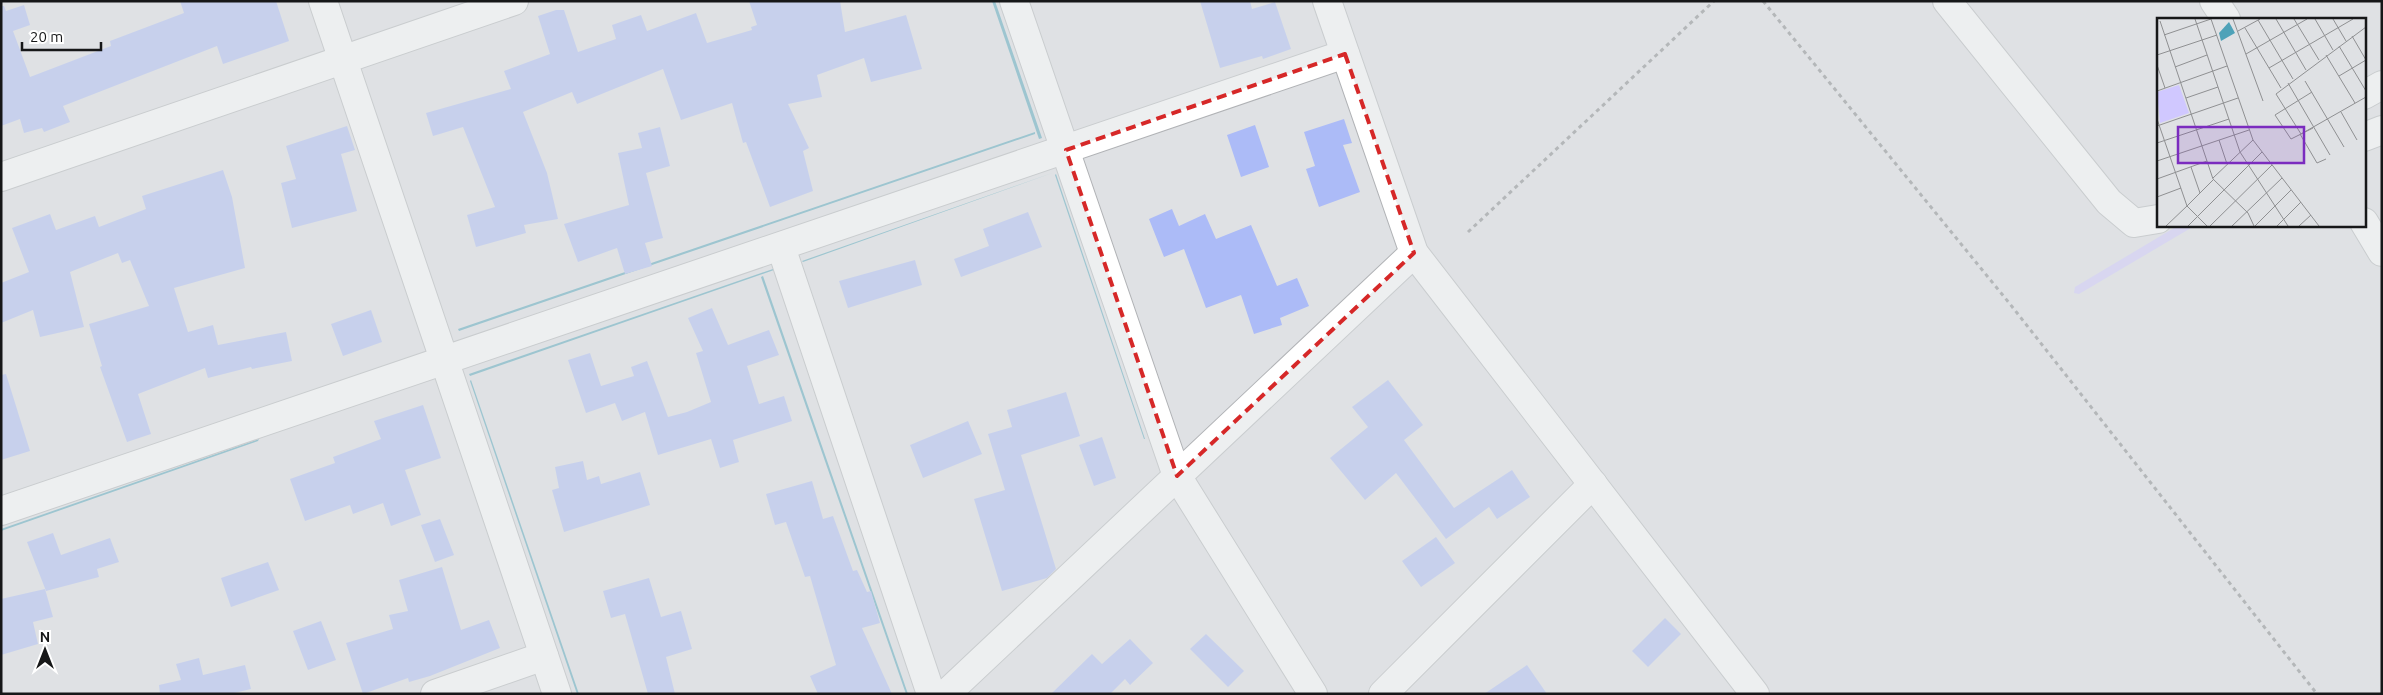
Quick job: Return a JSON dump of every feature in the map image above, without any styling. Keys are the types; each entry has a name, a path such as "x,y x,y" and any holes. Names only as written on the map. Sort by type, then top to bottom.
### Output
{"street":[{"path":"323,1 556,694"},
{"path":"1,177 514,1"},
{"path":"1014,1 1178,476 1313,694"},
{"path":"1327,1 1414,253 1755,694"},
{"path":"1946,1 2109,202 2134,223 2157,220"},
{"path":"2214,1 2225,18"},
{"path":"1,511 1345,54"},
{"path":"2366,94 2382,84"},
{"path":"2366,136 2382,130"},
{"path":"2366,225 2382,252"},
{"path":"781,247 931,694"},
{"path":"946,694 1414,253"},
{"path":"1383,694 1593,484"},
{"path":"435,694 544,656"}],"path":[{"path":"1468,232 1714,1"},
{"path":"1763,1 2010,304 2317,694"}],"highlighted area":[{"path":"1345,54 1414,253 1177,476 1066,150"}],"shaded area":[{"path":"2177,226 2194,226 2079,294 2074,293 2075,287"}],"water":[{"path":"992,1 995,1 1042,138 1039,139"},
{"path":"1035,132 1035,134 459,331 458,329"},
{"path":"1055,172 803,262 802,261"},
{"path":"1056,174 1145,439 1055,175"},
{"path":"773,269 470,376 469,374"},
{"path":"763,276 908,694 906,694 761,277"},
{"path":"471,380 579,694 577,694"},
{"path":"259,439 258,441 1,531 1,529"}],"building":[{"path":"180,1 276,1 289,41 223,64 217,46 63,106 70,122 44,132 42,128 24,133 20,119 1,126 1,6 4,6 6,11 24,5 30,25 13,31 30,77 111,46 110,41 184,13"},
{"path":"749,1 840,1 845,32 906,15 922,69 871,82 864,58 817,75 822,97 788,104 809,148 803,151 813,191 770,207 746,142 743,143 732,103 681,120 663,69 577,104 572,92 523,112 547,173 558,219 524,225 526,233 476,247 467,215 495,207 463,127 433,136 426,113 511,89 504,71 550,54 538,16 556,10 564,10 578,52 616,39 612,25 641,15 647,31 696,13 707,43 752,30 751,27 757,25"},
{"path":"1200,1 1250,1 1252,9 1275,2 1291,49 1263,59 1262,56 1220,68"},
{"path":"1344,119 1352,143 1343,145 1360,192 1319,207 1306,169 1315,166 1304,132"},
{"path":"1255,125 1269,167 1241,177 1227,135"},
{"path":"347,126 355,150 341,154 357,211 292,228 281,183 296,179 286,146"},
{"path":"660,127 670,166 646,173 663,238 645,243 652,266 625,274 617,248 578,262 564,224 629,205 618,153 642,148 638,133"},
{"path":"223,170 232,197 245,268 174,288 188,332 213,325 218,345 286,332 292,361 252,369 251,367 208,378 205,368 138,394 151,434 127,442 100,367 102,366 89,324 149,306 130,260 122,263 118,253 70,272 84,327 40,337 33,310 1,323 1,283 29,272 12,228 50,214 56,230 95,216 99,227 146,209 142,196"},
{"path":"1172,209 1179,226 1205,214 1216,239 1251,225 1277,286 1297,278 1309,306 1280,318 1282,325 1254,334 1241,295 1206,308 1184,249 1164,257 1149,219"},
{"path":"1028,212 1042,247 961,277 954,259 989,246 983,229"},
{"path":"915,260 922,285 848,308 839,281"},
{"path":"712,308 728,345 769,330 779,355 747,366 759,404 784,396 792,421 733,440 739,462 720,468 711,439 658,455 645,412 622,421 615,403 586,413 568,360 590,353 601,386 634,376 631,367 647,361 668,417 687,412 711,402 696,353 703,351 688,318"},
{"path":"371,310 382,342 343,356 331,324"},
{"path":"6,374 30,451 1,460 1,375"},
{"path":"1388,380 1423,425 1404,440 1454,508 1512,470 1530,497 1497,519 1489,507 1446,539 1396,473 1365,500 1330,458 1368,427 1352,407"},
{"path":"1066,392 1080,436 1021,455 1056,569 1047,578 1002,591 974,499 1005,490 988,434 1012,427 1007,410"},
{"path":"423,405 441,458 405,470 421,515 391,526 383,503 353,514 350,505 305,521 290,479 335,463 333,457 381,439 374,421"},
{"path":"968,421 982,454 923,478 910,445"},
{"path":"1102,437 1116,478 1094,486 1079,445"},
{"path":"583,461 587,480 599,476 601,484 640,472 650,505 564,532 552,490 559,488 555,467"},
{"path":"812,481 823,519 833,516 853,571 857,570 867,592 871,591 880,623 862,628 892,694 818,694 810,676 836,665 810,576 805,577 786,522 775,525 766,494"},
{"path":"440,519 454,555 435,562 421,525"},
{"path":"53,533 61,555 110,538 119,562 97,569 99,577 46,591 27,542"},
{"path":"1436,537 1455,563 1421,587 1402,561"},
{"path":"268,562 279,590 231,607 221,578"},
{"path":"442,567 461,630 489,620 500,648 430,676 409,682 408,678 363,694 346,643 393,629 389,615 408,611 399,580"},
{"path":"649,578 661,617 681,611 692,649 666,657 675,694 648,694 625,614 611,618 603,591"},
{"path":"45,589 53,617 33,622 38,644 1,655 1,599"},
{"path":"1665,618 1681,634 1648,667 1632,651"},
{"path":"321,621 336,660 308,670 293,631"},
{"path":"1206,634 1244,671 1228,687 1190,649"},
{"path":"1130,639 1153,663 1130,685 1125,679 1110,694 1051,694 1092,654 1102,664"},
{"path":"199,658 203,675 245,665 251,689 230,694 160,694 159,685 181,680 176,664"},
{"path":"1527,665 1547,694 1484,694"}]}
